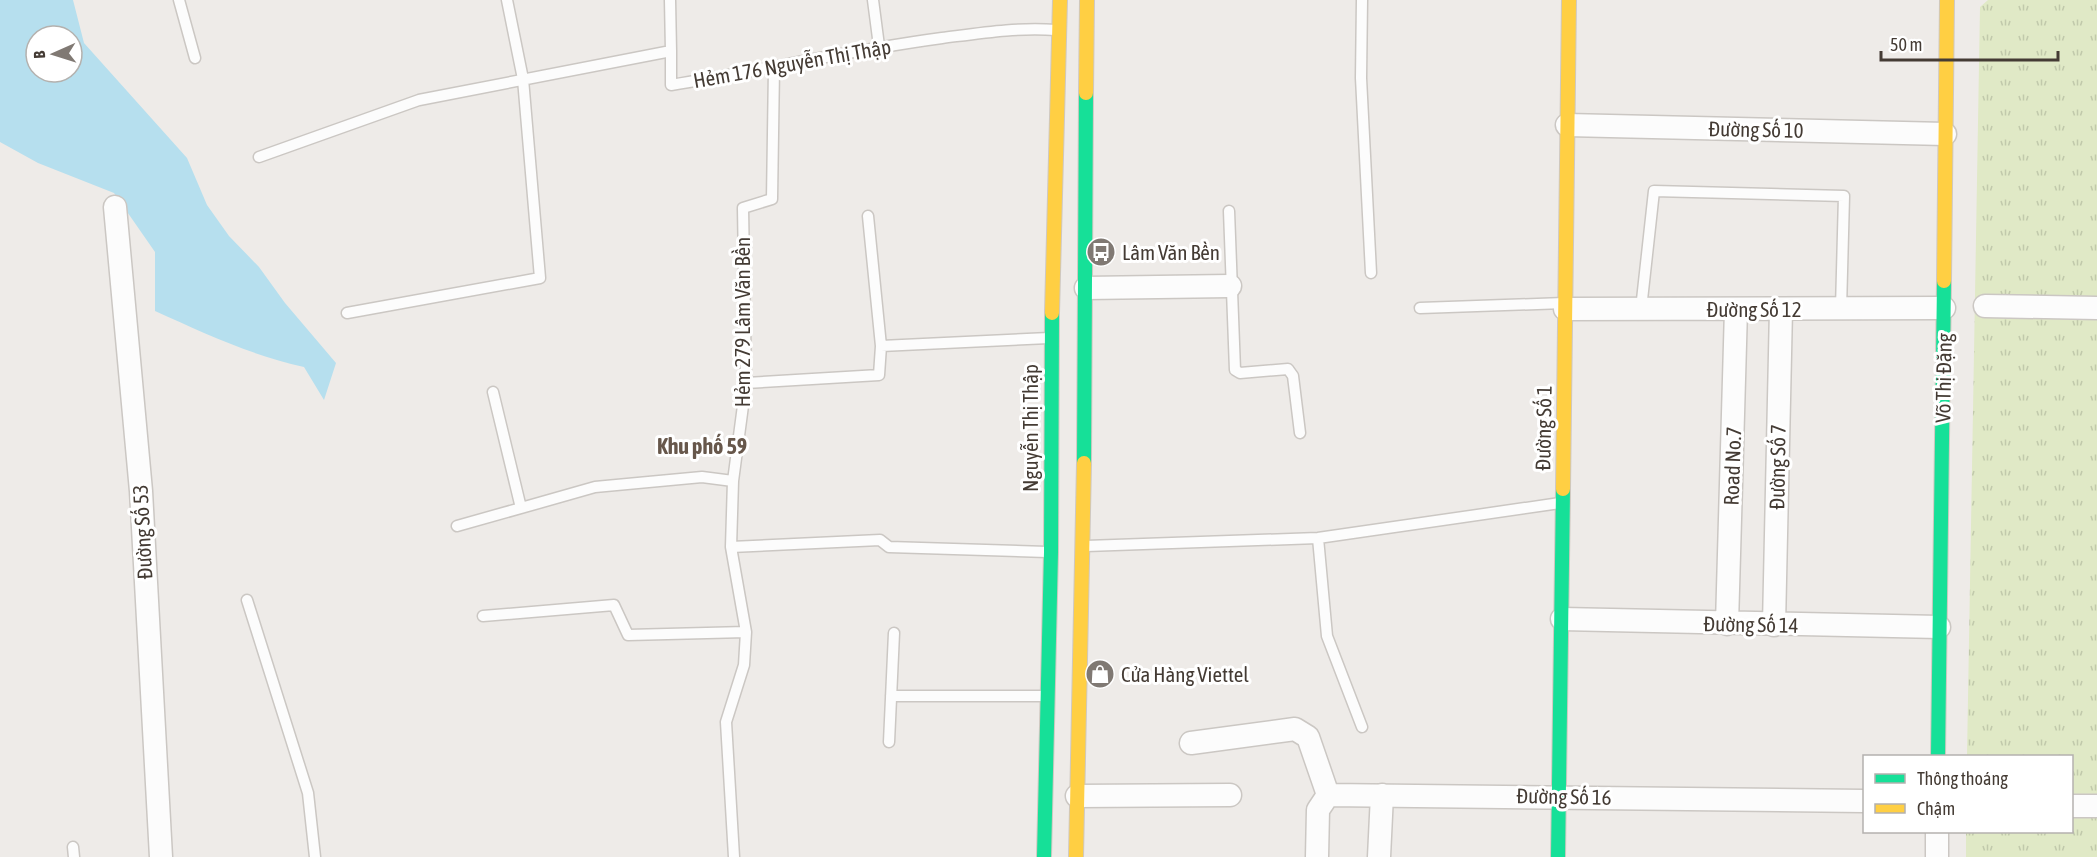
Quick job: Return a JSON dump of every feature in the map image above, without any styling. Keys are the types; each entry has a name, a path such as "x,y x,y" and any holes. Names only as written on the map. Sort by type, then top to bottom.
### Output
{"main road":[{"name":"Nguyễn Thị Thập","path":"1044,857 1051,552 1051,338 1060,0"},
{"path":"1066,857 1076,857 1084,546 1087,0"},
{"name":"Đường Số 1","path":"1558,857 1569,0"},
{"name":"Võ Thị Đặng","path":"1938,755 1947,0"},
{"path":"1060,30 1086,30"}],"street":[{"name":"Đường Số 10","path":"1568,125 1945,134"},
{"name":"Đường Số 53","path":"115,207 141,491 161,857"},
{"path":"1086,288 1230,286"},
{"name":"Đường Số 12","path":"1565,306 1641,309 1944,308"},
{"path":"1985,306 2097,308"},
{"name":"Road No.7","path":"1727,624 1736,309"},
{"name":"Đường Số 7","path":"1774,625 1781,309"},
{"name":"Đường Số 14","path":"1562,619 1940,627"},
{"path":"1191,742 1295,729 1308,737 1328,795 1318,810 1317,857"},
{"path":"1077,796 1230,795"},
{"name":"Đường Số 16","path":"1328,795 1863,801"},
{"path":"1379,857 1382,795"},
{"path":"2073,806 2097,806"},
{"path":"1937,833 1937,857"}],"lane":[{"path":"179,0 195,58"},
{"path":"348,313 540,278 523,79 507,0"},
{"path":"670,0 671,51"},
{"path":"873,0 879,46"},
{"path":"1362,0 1361,78 1371,273"},
{"name":"Hẻm 176 Nguyễn Thị Thập","path":"259,157 419,100 671,51 671,85 774,68 879,46 1027,28 1060,30"},
{"name":"Hẻm 279 Lâm Văn Bền","path":"734,857 726,722 744,665 746,632 730,547 733,481 746,383 742,208 772,200 774,68"},
{"path":"1641,309 1654,191 1844,196 1841,309"},
{"path":"1229,211 1230,286 1235,370 1240,373 1288,369 1293,376 1300,433"},
{"path":"746,383 879,375 881,346 868,216"},
{"path":"1420,308 1565,306"},
{"path":"881,346 1051,338"},
{"path":"493,392 521,508"},
{"path":"457,526 594,487 702,477 733,481"},
{"path":"1084,546 1318,538 1563,502"},
{"path":"1318,538 1327,636 1362,727"},
{"path":"730,547 880,540 889,547 1051,552"},
{"path":"247,600 308,794 315,857"},
{"path":"483,616 614,605 628,635 746,632"},
{"path":"889,742 894,633"},
{"path":"891,696 1047,696"}],"green space":[{"path":"1988,0 2097,0 2097,857 1966,857 1966,833 2073,833 2073,755 1967,755 1980,7"}],"water":[{"path":"0,0 73,0 79,24 24,24 24,84 84,84 84,43 187,158 207,205 229,236 259,267 285,303 336,363 324,400 304,367 246,350 155,311 155,252 114,193 38,163 0,142"}],"traffic: fast":[{"path":"1084,463 1086,93"},
{"path":"1938,755 1944,281"},
{"path":"1044,857 1051,552 1052,313"},
{"path":"1558,857 1563,489"}],"traffic: slow":[{"path":"1052,313 1060,0"},
{"path":"1086,93 1087,0"},
{"path":"1563,489 1569,0"},
{"path":"1944,281 1947,0"},
{"path":"1076,857 1084,463"}],"place":[{"name":"Lâm Văn Bền","path":"1101,252"},
{"name":"Cửa Hàng Viettel","path":"1100,674"}],"district":[{"name":"Khu phố 59","path":"702,446"}]}
